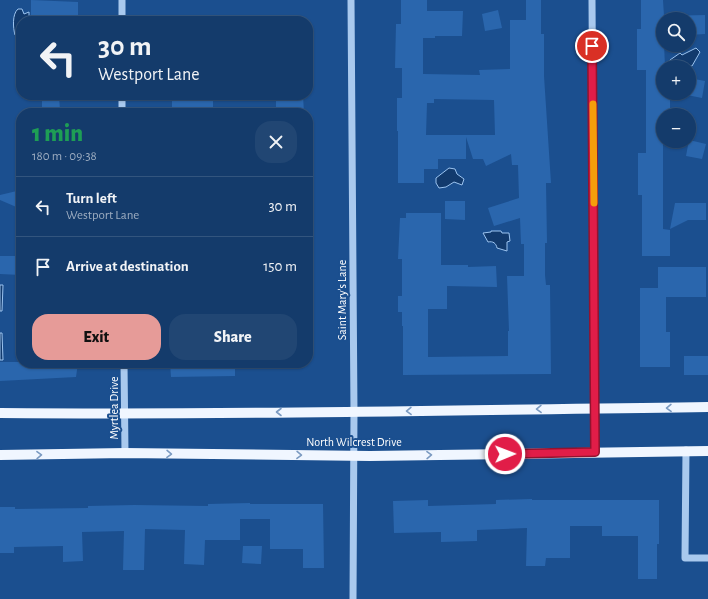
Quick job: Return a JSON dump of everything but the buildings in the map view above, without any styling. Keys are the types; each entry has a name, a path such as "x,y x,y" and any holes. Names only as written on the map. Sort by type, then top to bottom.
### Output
{"main road":[{"path":"0,413 125,414 708,407"},
{"name":"North Wilcrest Drive","path":"0,455 125,453 354,456 708,450"}],"street":[{"path":"122,0 122,16"},
{"name":"Saint Mary's Lane","path":"351,0 354,412 352,599"},
{"path":"592,0 595,452"},
{"name":"Myrtlea Drive","path":"124,368 125,453"},
{"path":"686,450 685,558 708,558"}],"water":[{"path":"18,9 22,9 24,14 29,12 29,16 16,16 16,35 14,29 14,18"},
{"path":"696,48 700,52 695,60 670,60 680,53 682,55 688,52 696,52"},
{"path":"449,168 455,169 457,174 464,179 462,185 454,182 446,187 439,188 436,183 436,178"},
{"path":"491,231 509,233 510,241 507,242 507,251 497,248 493,242 488,242 483,233"},
{"path":"0,285 3,285 2,311 0,311"},
{"path":"0,333 2,333 3,360 0,360"}],"slow traffic":[{"path":"593,104 594,203"}],"route":[{"path":"505,454 595,452 592,46"}]}
